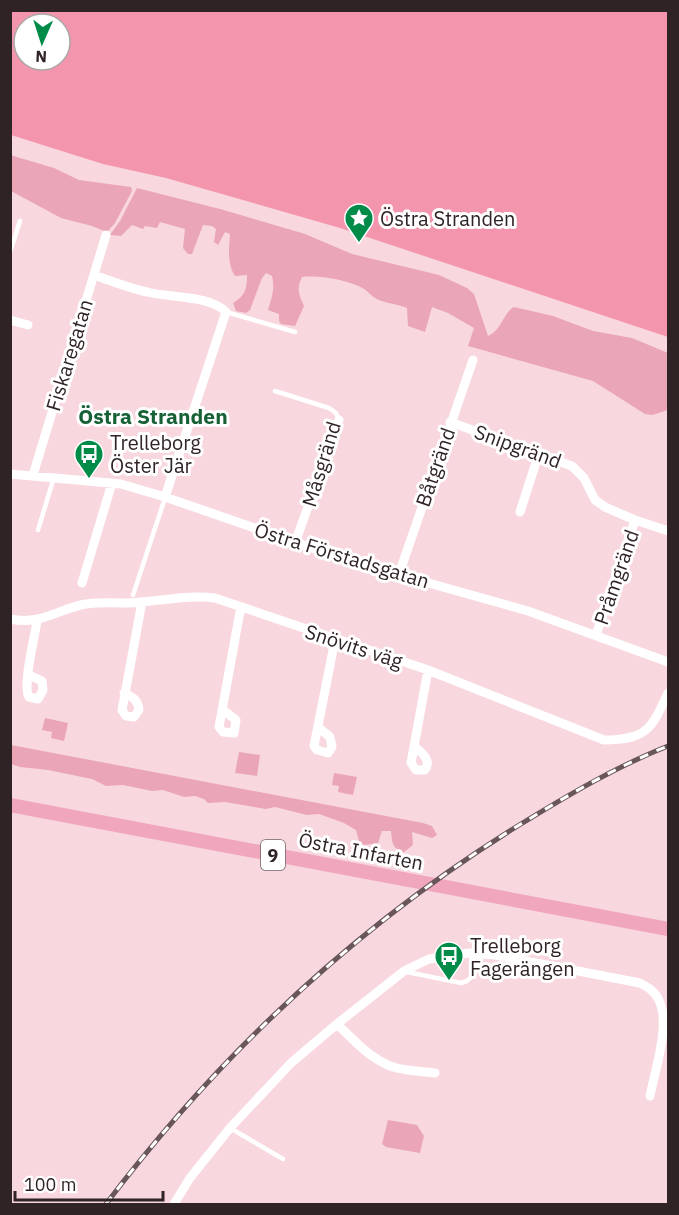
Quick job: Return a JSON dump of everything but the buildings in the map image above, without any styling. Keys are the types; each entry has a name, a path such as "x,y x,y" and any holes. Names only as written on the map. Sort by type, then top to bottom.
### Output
{"main road":[{"name":"Östra Infarten","path":"10,805 669,929"}],"street":[{"name":"Fiskaregatan","path":"33,475 106,236"},
{"path":"94,275 145,292 219,305 226,312 165,497"},
{"path":"10,320 28,325"},
{"name":"Båtgränd","path":"399,574 473,360"},
{"name":"Måsgränd","path":"295,543 339,420"},
{"name":"Snipgränd","path":"450,422 572,466 584,478 595,500 605,507 669,531"},
{"path":"520,512 539,453"},
{"name":"Östra Förstadsgatan","path":"10,474 112,483 165,497 295,543 528,611 669,662"},
{"path":"82,583 112,483"},
{"name":"Pråmgränd","path":"597,635 635,520"},
{"name":"Snövits väg","path":"10,619 37,621 80,605 99,602 141,602 194,596 215,598 428,670 604,740 621,740 639,735 655,722 669,693"},
{"path":"124,693 141,602"},
{"path":"222,709 241,607"},
{"path":"29,675 37,621"},
{"path":"318,727 335,640"},
{"path":"414,746 428,670"},
{"path":"174,1204 190,1178 230,1128 291,1064 404,971 429,959 469,953 495,956 640,983 655,992 662,1004 665,1021 650,1096"},
{"path":"337,1024 366,1052 393,1067 435,1073"}],"lane":[{"path":"10,252 20,221"},
{"path":"226,312 295,332"},
{"name":"Måsgränd","path":"275,391 329,408 336,412 339,420"},
{"path":"38,530 54,477"},
{"path":"133,595 165,497"},
{"path":"404,971 461,983 473,975 474,963 469,953"},
{"path":"230,1128 283,1159"}],"shaded area":[{"path":"11,10 668,11 668,337 340,228 166,178 103,164 11,135"},
{"path":"10,155 54,168 79,180 131,187 132,191 115,223 107,232 61,218 11,191"},
{"path":"137,188 305,234 352,254 439,275 467,288 474,294 488,336 496,330 507,313 514,307 553,316 593,331 632,338 668,353 668,410 652,415 645,414 593,381 468,346 474,328 432,307 425,332 408,326 407,308 379,300 364,289 342,281 302,277 299,292 304,306 295,326 281,324 279,314 268,310 273,285 272,276 266,273 250,310 246,313 236,311 233,303 245,292 247,275 235,276 232,271 229,256 230,234 225,232 218,245 214,242 216,229 203,225 192,254 188,254 183,248 185,229 160,222 157,228 145,226 143,229 132,225 121,236 110,235"},
{"path":"45,718 68,723 64,741 51,738 52,732 42,730"},
{"path":"11,745 423,823 432,826 437,835 432,838 412,832 413,845 404,852 395,847 391,831 382,831 378,843 364,845 359,841 356,830 319,814 307,815 275,807 266,809 225,802 208,803 195,796 184,797 163,790 152,791 123,785 106,786 92,779 20,767 11,764"},
{"path":"239,752 260,755 257,776 235,773"},
{"path":"334,773 357,777 353,795 338,792 339,786 332,785"},
{"path":"388,1120 417,1125 424,1136 420,1153 386,1147 382,1144"}],"railway":[{"path":"106,1204 195,1096 243,1045 346,951 457,866 516,827 610,773 668,746"}],"place":[{"name":"Östra Stranden","path":"359,244"},
{"name":"Trelleborg Öster Jär","path":"89,480"},
{"name":"Trelleborg Fagerängen","path":"449,982"}],"district":[{"name":"Östra Stranden","path":"153,416"}]}
